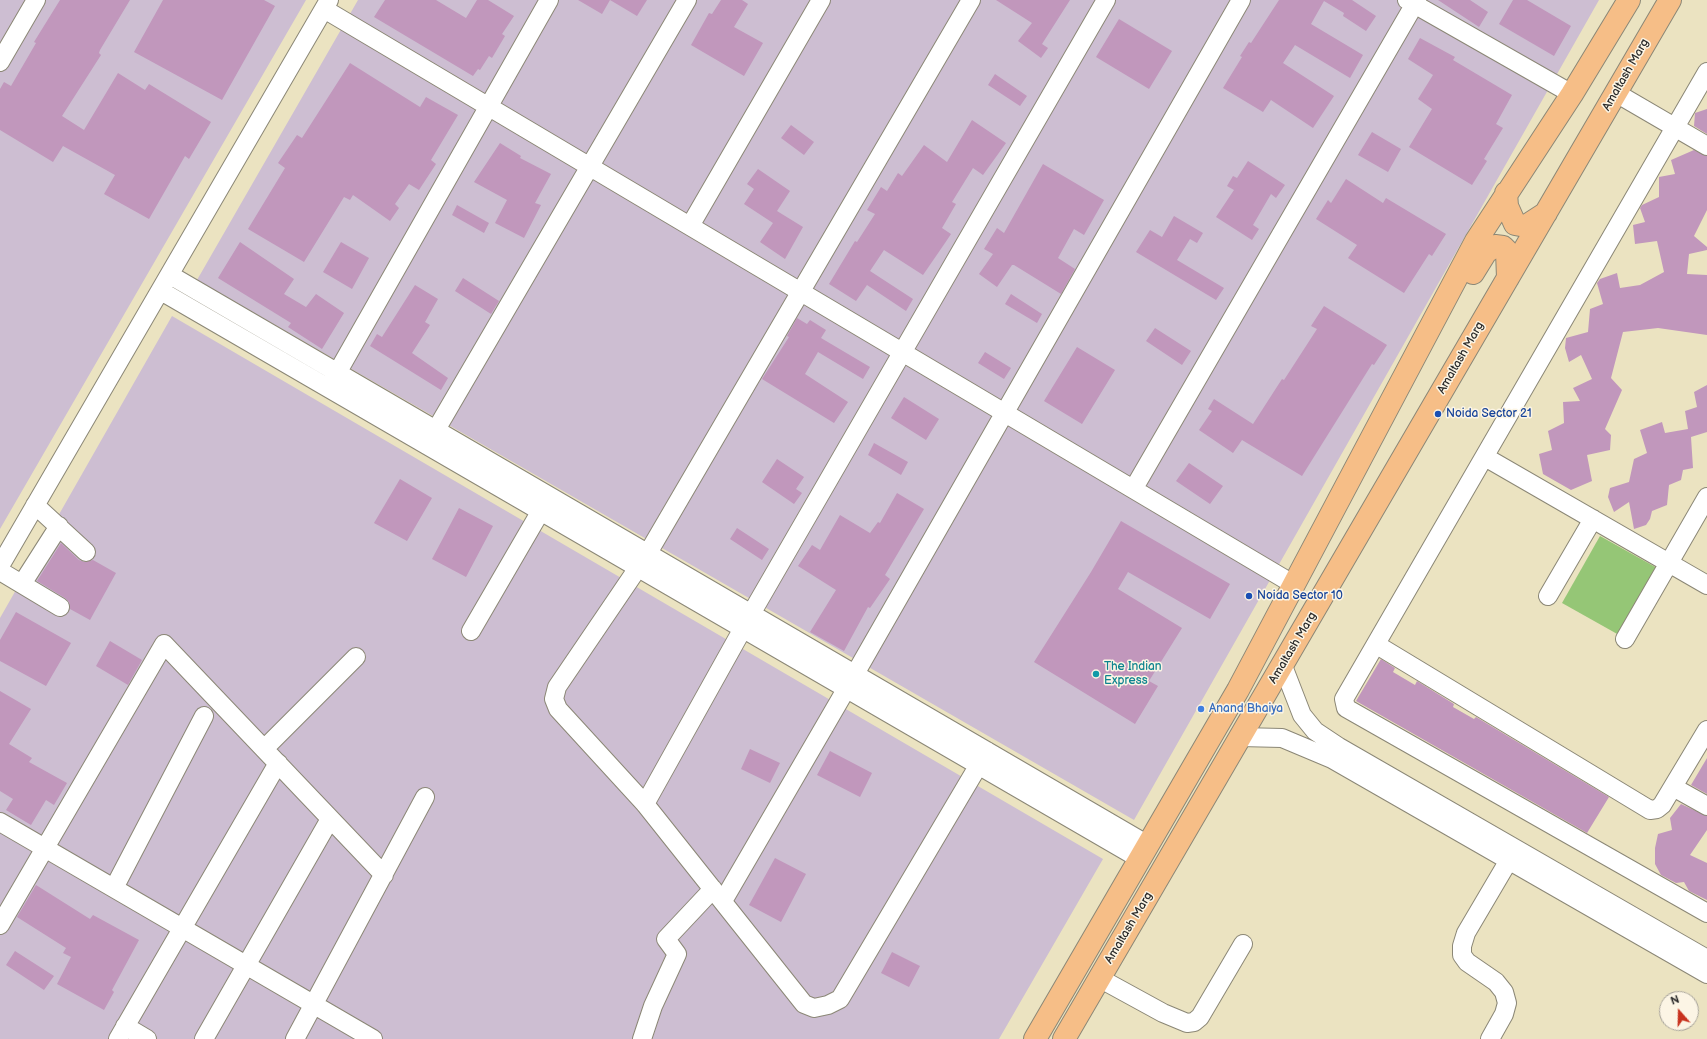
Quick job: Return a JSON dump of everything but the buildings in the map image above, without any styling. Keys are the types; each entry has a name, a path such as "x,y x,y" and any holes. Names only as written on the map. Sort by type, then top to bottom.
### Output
{"main road":[{"name":"Amaltash Marg","path":"1035,1039 1238,690 1476,241 1572,94 1629,0"},
{"name":"Amaltash Marg","path":"1064,1039 1240,737 1430,425 1508,278 1670,0"},
{"name":"Amaltash Marg","path":"1506,193 1506,206 1515,224 1526,226 1546,213"},
{"path":"1455,280 1472,274 1477,269 1486,252 1495,246 1503,247 1507,251 1508,278"}],"street":[{"path":"0,62 36,0"},
{"path":"329,388 549,0"},
{"path":"431,437 687,0"},
{"path":"690,226 820,0"},
{"path":"971,0 643,561 557,687 554,698 558,709 645,804 804,1004 814,1008 828,1005 840,999 983,758"},
{"path":"645,804 747,621 1106,0"},
{"path":"642,1039 653,1006 677,954 666,939 718,895 851,681 1241,0"},
{"path":"1134,488 1413,1 1572,94"},
{"path":"60,607 22,584 1,564 327,5 489,106 1134,488 1293,584"},
{"path":"1707,72 1377,645 1344,699 1346,708 1707,913"},
{"path":"1616,93 1707,146"},
{"path":"170,275 338,372 431,437 1144,852"},
{"path":"161,291 329,388 431,437"},
{"path":"1485,457 1707,585"},
{"path":"1624,639 1707,497"},
{"path":"471,630 545,504"},
{"path":"36,505 86,552"},
{"path":"1548,596 1593,519"},
{"path":"22,584 59,526"},
{"path":"0,925 164,644 384,875"},
{"path":"1377,645 1650,810 1657,809 1662,805 1707,730"},
{"path":"264,750 356,657"},
{"path":"1283,666 1304,720 1305,733 1300,738 1289,740"},
{"path":"114,888 204,716"},
{"path":"1304,720 1315,731 1509,860 1707,974"},
{"path":"1240,737 1282,738 1332,759 1417,800 1707,959"},
{"path":"147,1039 122,1032 278,764"},
{"path":"1673,787 1707,806"},
{"path":"294,1039 314,1005 425,797"},
{"path":"204,1039 330,819"},
{"path":"0,822 373,1039"},
{"path":"1490,1039 1504,1014 1507,1003 1504,992 1496,982 1467,962 1462,955 1462,946 1466,933 1509,860"},
{"path":"1099,978 1163,1013 1187,1023 1194,1022 1200,1016 1243,944"}],"shaded area":[{"path":"0,0 306,0 0,529"},
{"path":"358,0 1599,0 1134,820 197,280"},
{"path":"172,316 1103,859 999,1039 0,1039 0,618"}],"green space":[{"path":"1600,536 1657,568 1619,635 1562,603"}],"place":[{"name":"Noida Sector 21","path":"1438,414"},
{"name":"Noida Sector 10","path":"1249,596"},
{"name":"The Indian Express","path":"1096,674"},
{"name":"Anand Bhaiya","path":"1201,709"}]}
